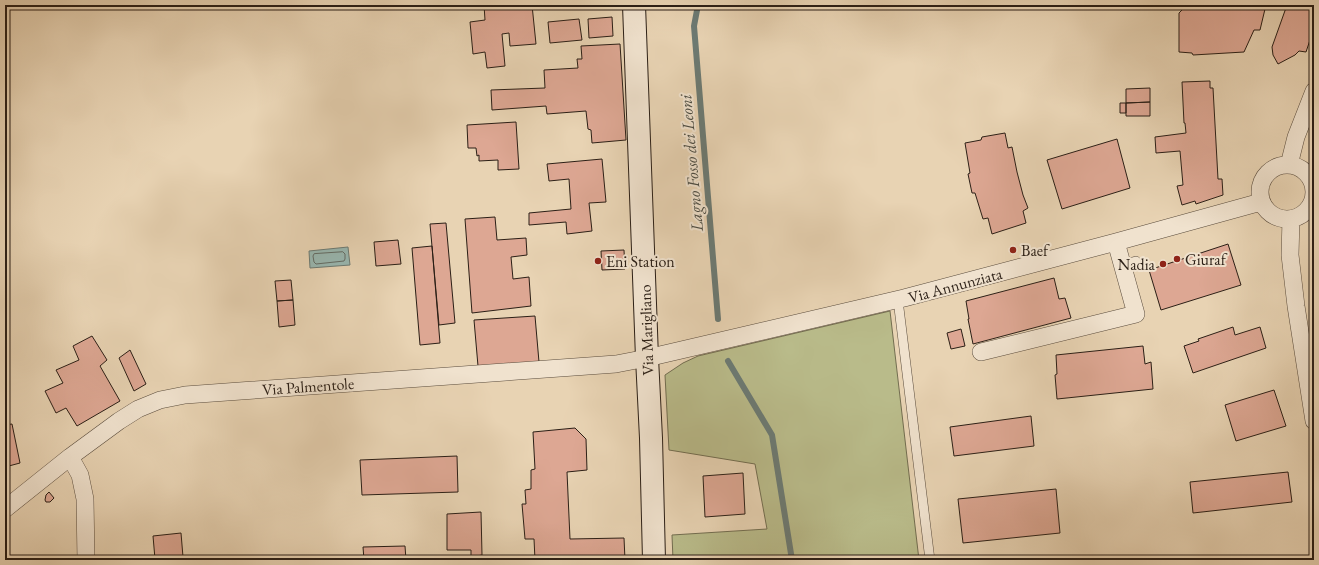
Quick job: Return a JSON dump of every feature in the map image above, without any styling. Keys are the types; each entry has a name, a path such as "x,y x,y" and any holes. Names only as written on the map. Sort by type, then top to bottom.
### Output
{"street":[{"name":"Via Marigliano","path":"634,5 651,438 654,560"},
{"path":"1289,165 1296,137 1314,91"},
{"path":"1289,165 1297,167 1310,178 1314,186 1314,195 1306,211 1300,216 1291,219 1282,219 1273,216 1266,210 1261,202 1260,188 1265,176 1280,166 1289,165"},
{"name":"Via Annunziata","path":"647,358 898,300 1261,202"},
{"path":"1291,219 1290,255 1296,306 1314,421"},
{"path":"981,352 1136,314 1129,263 1116,242"},
{"name":"Via Palmentole","path":"5,509 70,457 119,421 138,409 160,400 185,395 616,364 647,358"},
{"path":"70,457 80,475 84,498 86,560"}],"lane":[{"path":"898,300 930,560"}],"green space":[{"path":"890,311 919,560 673,560 672,535 767,529 755,464 669,450 665,375 683,363 698,356"}],"water":[{"path":"348,247 350,265 310,268 309,251"}],"building":[{"path":"484,5 532,5 536,44 510,46 509,33 502,34 505,66 487,68 485,52 473,54 470,22 485,20"},
{"path":"1187,5 1261,5 1260,8 1265,9 1260,30 1254,30 1244,52 1193,55 1192,53 1179,52 1179,13"},
{"path":"1287,5 1314,5 1314,28 1306,52 1299,51 1295,55 1278,64 1273,55 1272,47"},
{"path":"612,17 613,36 589,38 588,19"},
{"path":"579,19 582,40 550,43 548,22"},
{"path":"620,44 626,140 592,143 591,130 588,129 586,111 547,114 546,106 492,110 491,90 545,88 544,70 578,68 577,59 582,59 581,46"},
{"path":"1210,81 1210,88 1213,88 1218,179 1222,179 1223,195 1196,204 1195,201 1182,205 1177,186 1183,185 1180,151 1156,153 1155,137 1186,133 1184,123 1182,82"},
{"path":"1150,88 1150,102 1126,103 1126,89"},
{"path":"1150,102 1150,116 1126,116 1126,103"},
{"path":"1120,103 1126,103 1126,113 1120,113"},
{"path":"516,122 519,169 498,170 498,160 479,161 479,155 477,156 476,148 468,148 467,125"},
{"path":"1005,133 1008,148 1012,147 1023,195 1028,208 1023,211 1026,223 992,234 988,218 983,219 975,193 972,193 968,174 970,173 965,143 981,140 982,137"},
{"path":"1117,139 1130,188 1062,209 1047,160"},
{"path":"602,159 606,202 589,203 592,231 567,234 566,222 529,225 529,213 571,209 569,179 549,181 547,164"},
{"path":"495,217 497,240 526,238 527,255 511,257 513,279 529,277 531,306 472,313 465,219"},
{"path":"446,223 455,323 439,325 430,224"},
{"path":"398,240 401,264 376,266 374,242"},
{"path":"1228,244 1241,285 1161,310 1149,270"},
{"path":"432,246 440,343 420,345 412,248"},
{"path":"624,250 625,269 602,270 601,251"},
{"path":"1054,278 1059,299 1065,298 1071,318 973,344 966,301"},
{"path":"291,280 293,300 277,301 275,281"},
{"path":"293,300 295,325 279,327 277,301"},
{"path":"535,316 539,362 478,366 474,320"},
{"path":"1233,327 1235,335 1260,327 1266,348 1193,373 1184,346 1199,341 1198,339"},
{"path":"961,329 965,346 951,349 947,333"},
{"path":"92,336 107,360 100,366 120,401 77,426 66,408 56,413 45,391 63,383 56,370 79,360 73,346"},
{"path":"1143,346 1145,364 1151,362 1153,389 1057,399 1055,375 1057,374 1056,355"},
{"path":"130,350 146,384 134,391 119,358"},
{"path":"1274,390 1286,426 1236,441 1225,405"},
{"path":"1031,416 1034,446 954,456 950,427"},
{"path":"12,424 20,463 5,467 5,425"},
{"path":"575,428 586,439 587,470 567,472 570,539 624,538 625,560 535,560 534,539 525,539 522,504 526,504 525,490 531,489 531,470 535,469 533,432"},
{"path":"457,456 458,492 362,495 360,460"},
{"path":"1288,472 1292,502 1193,513 1190,482"},
{"path":"743,473 745,514 705,517 703,476"},
{"path":"1056,489 1060,533 963,543 958,499"},
{"path":"49,492 54,498 50,502 46,502 46,495"},
{"path":"481,512 482,555 471,557 471,550 447,550 447,514"},
{"path":"181,533 183,557 155,559 153,536"},
{"path":"405,546 406,560 364,560 363,547"}],"waterway":[{"name":"Lagno Fosso dei Leoni","path":"698,5 694,26 718,319"},
{"name":"Lagno Fosso dei Leoni","path":"728,361 772,435 792,560"}],"place":[{"name":"Baef","path":"1013,250"},
{"name":"Giuraf","path":"1177,259"},
{"name":"Eni Station","path":"598,261"},
{"name":"Nadia","path":"1163,264"}]}
